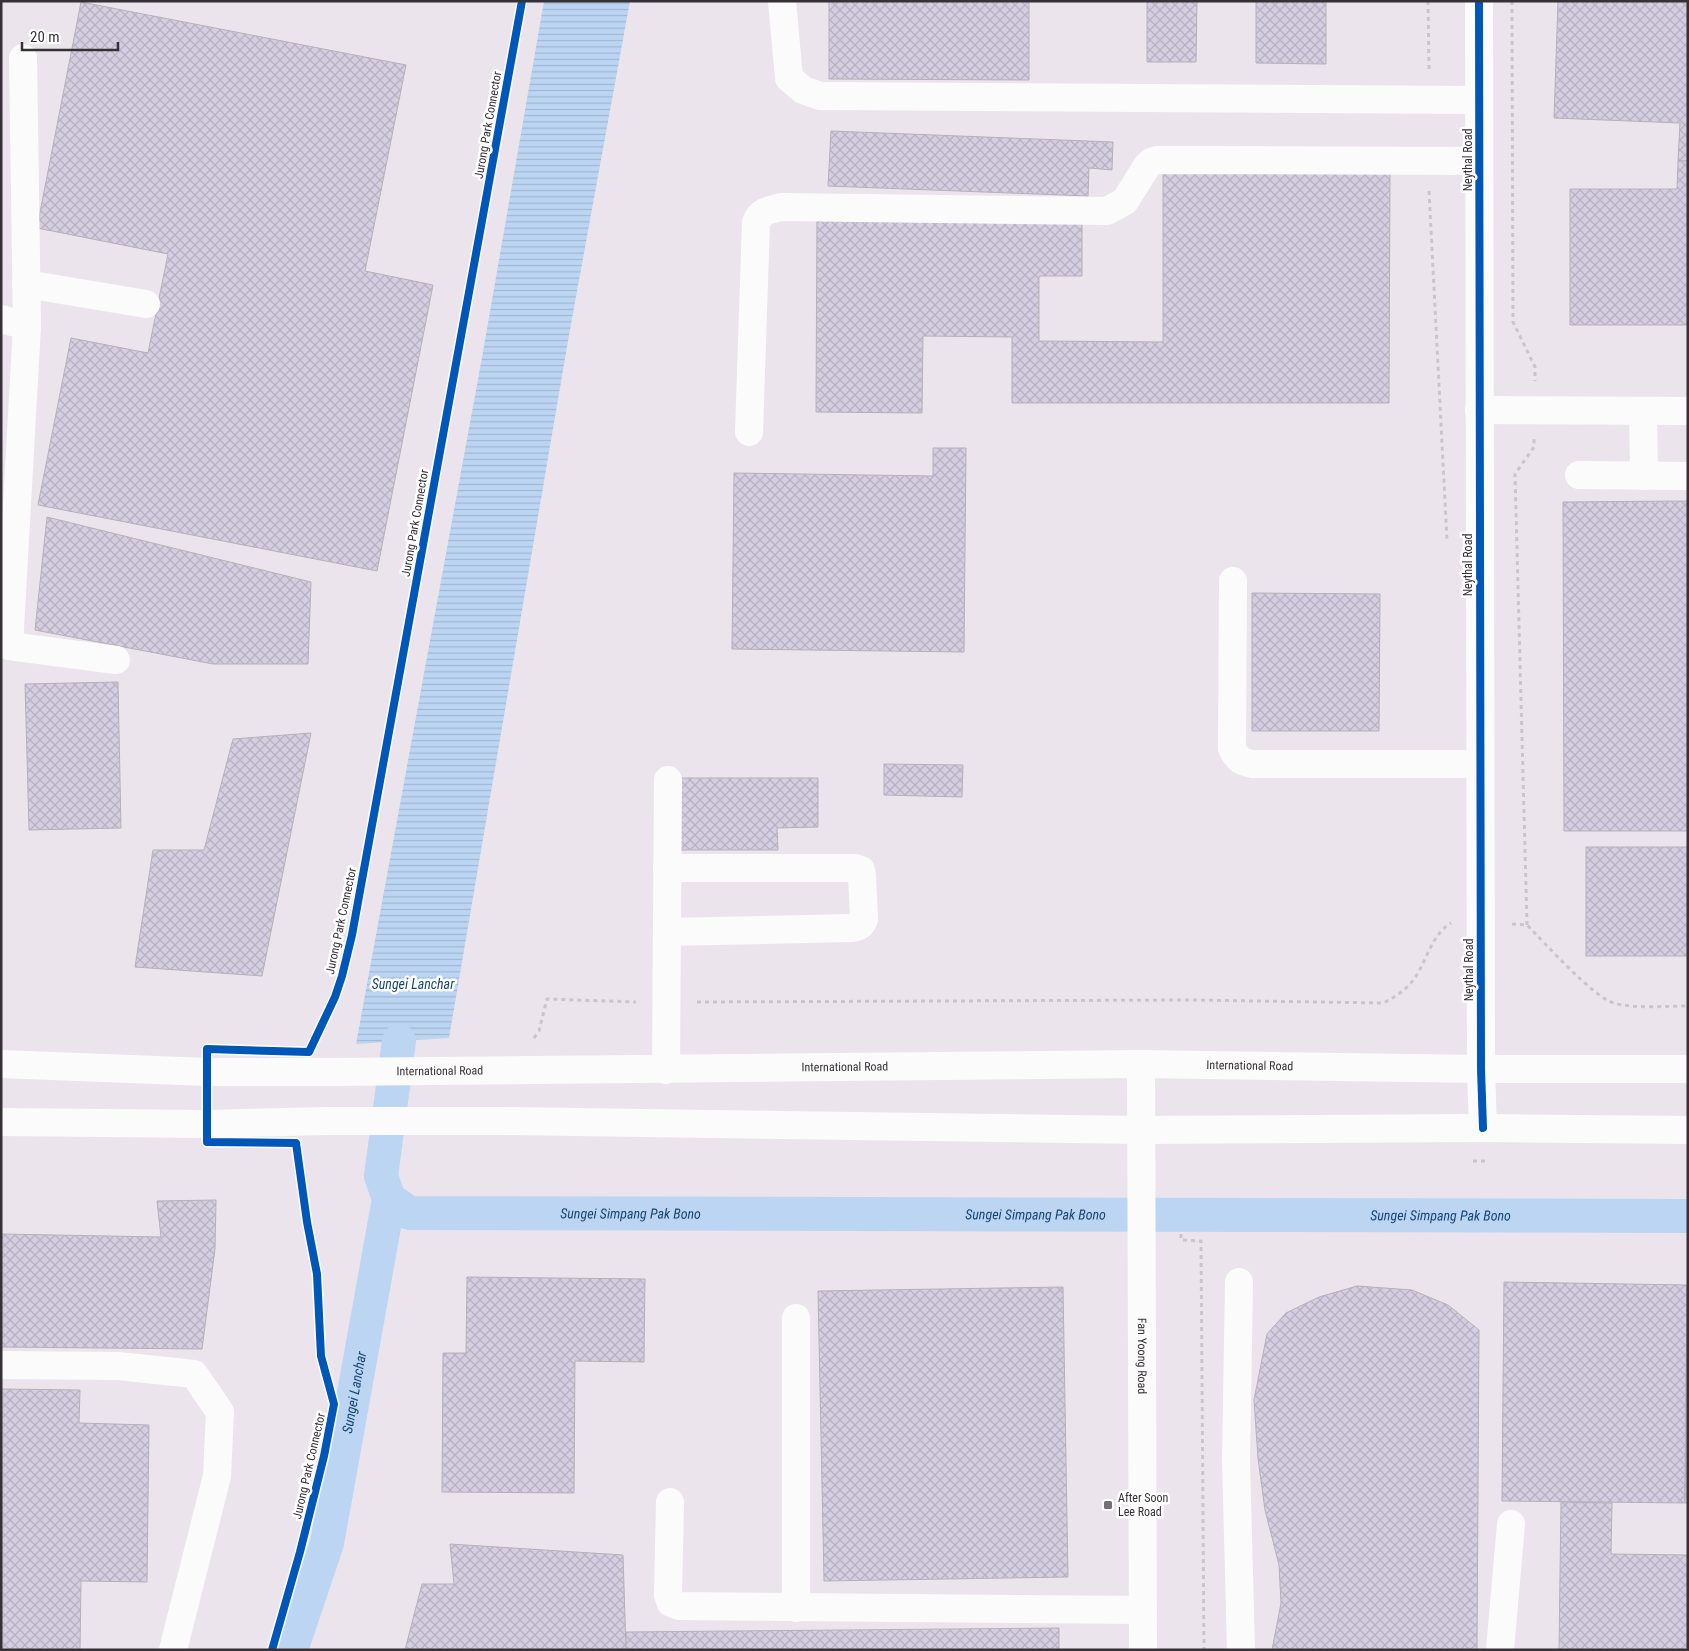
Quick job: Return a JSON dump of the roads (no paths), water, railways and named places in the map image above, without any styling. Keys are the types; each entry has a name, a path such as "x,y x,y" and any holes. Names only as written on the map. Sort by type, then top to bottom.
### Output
{"main road":[{"path":"782,1 789,78 803,90 820,96 1479,100"},
{"name":"Neythal Road","path":"1479,1 1480,922 1483,1128"},
{"path":"23,58 26,284 14,322 5,644 116,660"},
{"path":"748,432 756,222 759,215 767,210 781,207 1107,211 1125,202 1147,166 1157,160 1479,161"},
{"path":"26,284 146,304"},
{"path":"1479,410 1688,411"},
{"path":"1643,411 1644,476"},
{"path":"1580,476 1688,476"},
{"path":"1234,581 1232,748 1236,757 1242,762 1253,764 1480,764"},
{"path":"666,1070 668,780"},
{"path":"667,868 855,868 861,870 864,919 862,924 852,928 667,932"},
{"name":"International Road","path":"1,1064 207,1072 666,1070 1141,1064 1481,1069 1688,1069"},
{"name":"Fan Yoong Road","path":"1141,1064 1143,1650"},
{"path":"1,1122 207,1124 329,1121 500,1121 1141,1130 1483,1128 1688,1130"},
{"path":"1239,1282 1236,1460 1241,1650"},
{"path":"796,1318 796,1608"},
{"path":"1,1365 118,1366 194,1374 220,1412 217,1476 173,1650"},
{"path":"670,1502 668,1595 671,1603 679,1606 1143,1610"},
{"path":"1500,1650 1511,1524"}],"water":[{"name":"Sungei Lanchar","path":"544,1 630,1 569,335 449,1038 356,1044 483,352"}],"waterway":[{"name":"Sungei Lanchar","path":"291,1650 327,1543 389,1199 381,1176 399,1041"},
{"name":"Sungei Simpang Pak Bono","path":"389,1199 409,1213 1688,1216"}],"place":[{"name":"After Soon Lee Road","path":"1108,1505"}]}
